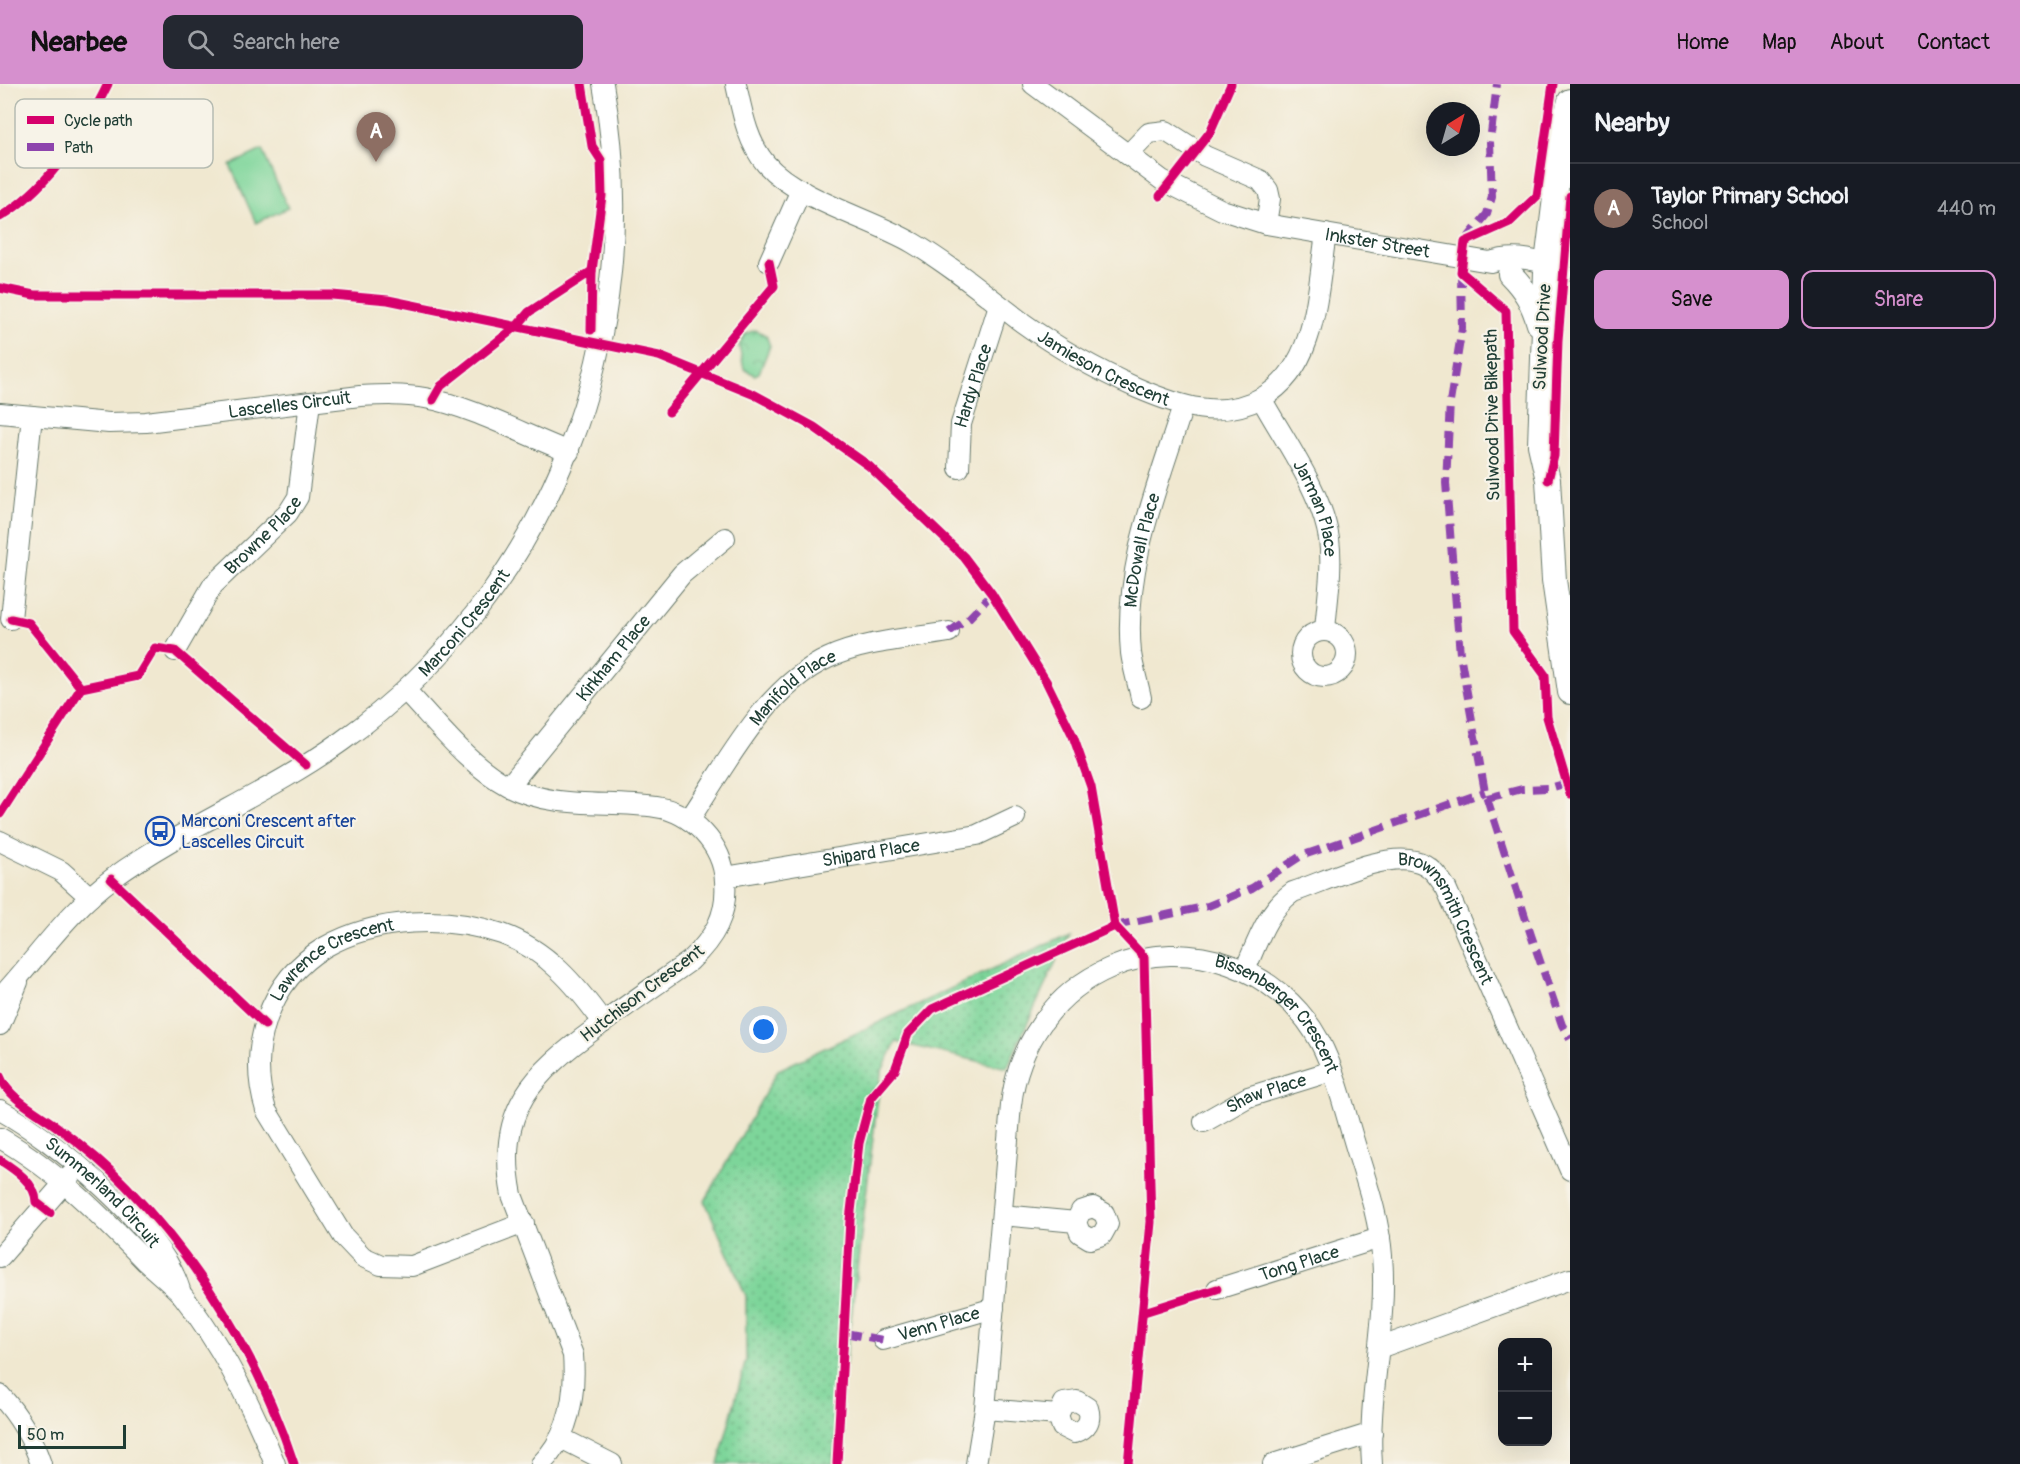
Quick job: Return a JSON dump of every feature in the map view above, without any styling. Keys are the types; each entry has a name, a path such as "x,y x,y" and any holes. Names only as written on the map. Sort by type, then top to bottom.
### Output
{"main road":[{"name":"Sulwood Drive","path":"1570,101 1561,148 1552,272 1542,344 1540,445 1548,480 1554,580 1570,692"},
{"name":"Sulwood Drive","path":"1548,480 1554,456 1552,272 1570,196"},
{"path":"1500,268 1523,288 1533,304 1542,344"}],"street":[{"name":"Marconi Crescent","path":"0,998 20,977 40,948 90,897 142,858 300,770 344,740 405,690 445,651 504,574 539,515 569,452 599,355 614,262 615,230 614,162 603,84"},
{"name":"Jamieson Crescent","path":"736,84 753,144 765,163 782,178 801,190 892,230 924,249 999,305 1074,357 1100,372 1183,406 1211,411 1231,409 1261,398 1287,377 1304,349 1326,234"},
{"name":"Inkster Street","path":"1033,84 1128,155 1181,191 1222,210 1266,224 1500,268 1552,272"},
{"path":"1128,155 1149,133 1166,131 1205,156 1260,180 1268,190 1270,199 1266,224"},
{"path":"770,262 801,190"},
{"name":"Hardy Place","path":"959,468 961,424 999,305"},
{"name":"Lascelles Circuit","path":"0,412 109,423 146,423 310,402 395,394 428,398 569,452"},
{"name":"Jarman Place","path":"1261,398 1323,515 1329,540 1330,566 1325,631"},
{"name":"Browne Place","path":"175,651 213,585 288,513 298,497 310,402"},
{"name":"McDowall Place","path":"1142,698 1131,653 1131,588 1138,551 1183,406"},
{"path":"11,619 32,416"},
{"name":"Kirkham Place","path":"509,786 682,574 725,538"},
{"name":"Manifold Place","path":"688,820 764,710 802,673 827,658 855,649 949,633"},
{"name":"Hutchison Crescent","path":"405,690 462,751 484,771 509,786 535,796 563,802 656,807 688,820 713,844 725,877 726,897 722,917 706,946 690,961 553,1060 534,1081 519,1105 510,1131 507,1171 512,1195 573,1355 575,1382 571,1410 561,1438 541,1464"},
{"name":"Shipard Place","path":"725,877 977,835 1015,818"},
{"path":"0,841 61,871 90,897"},
{"name":"Brownsmith Crescent","path":"1245,970 1270,916 1282,900 1293,892 1385,861 1413,860 1421,863 1436,873 1446,888 1570,1170"},
{"name":"Lawrence Crescent","path":"524,1223 412,1266 381,1265 363,1257 343,1236 266,1110 259,1086 257,1061 262,1034 271,1008 295,973 326,946 371,931 398,925 434,922 469,925 517,941 559,968 582,993 603,1022"},
{"name":"Bissenberger Crescent","path":"976,1464 985,1408 1013,1089 1022,1059 1035,1031 1068,993 1083,982 1110,968 1138,958 1166,954 1204,957 1245,970 1274,987 1299,1010 1320,1042 1332,1071 1369,1190 1380,1239 1383,1295 1372,1433 1372,1464"},
{"name":"Marconi Crescent","path":"0,1026 9,1009 20,977"},
{"name":"Shaw Place","path":"1204,1122 1248,1096 1332,1071"},
{"name":"Summerland Circuit","path":"0,1110 25,1125 79,1167 141,1228 166,1258 176,1275 182,1295"},
{"name":"Summerland Circuit","path":"0,1138 64,1184 182,1295 231,1369 263,1433 274,1464"},
{"path":"0,1257 79,1167"},
{"path":"1002,1215 1076,1222"},
{"name":"Tong Place","path":"1216,1288 1380,1239"},
{"path":"1379,1348 1570,1279"},
{"name":"Venn Place","path":"883,1340 994,1308"},
{"path":"0,1395 19,1416 33,1441 41,1464"},
{"path":"985,1408 1058,1415"},
{"path":"1273,1464 1372,1433"},
{"path":"561,1438 612,1464"}],"green space":[{"path":"262,150 288,208 256,223 230,165"},
{"path":"755,330 766,335 770,346 759,373 755,375 744,369 739,346 745,334"},
{"path":"1069,933 1007,1068 896,1042 881,1073 833,1464 718,1464 746,1360 746,1296 705,1201 778,1070"}],"marked path":[{"path":"1466,240 1487,214 1492,197 1490,142 1497,84"},
{"path":"1461,272 1462,328 1450,402 1446,483 1460,654 1485,792 1531,935 1562,1025 1570,1039"},
{"path":"949,632 968,619 992,594"},
{"path":"1487,798 1522,789 1550,788 1567,783"},
{"path":"1115,926 1208,906 1252,888 1301,856 1485,792"},
{"path":"845,1333 883,1340"}],"cycle path":[{"path":"100,99 108,84"},
{"path":"582,84 592,146 601,160 602,196 592,271 591,330"},
{"path":"1160,196 1210,132 1231,84"},
{"name":"Sulwood Drive Bikepath","path":"1553,84 1537,196 1510,222 1465,242 1461,272 1506,311 1513,631 1545,675 1547,717 1570,794"},
{"path":"0,217 34,191 55,168"},
{"path":"1548,480 1554,456 1558,340 1570,196"},
{"path":"669,412 774,286 769,262"},
{"path":"433,400 441,386 517,326 529,312 592,271"},
{"path":"0,288 34,295 332,295 388,300 659,356 755,395 814,427 869,466 964,557 992,594 1046,681 1073,736 1091,787 1115,926 1144,957 1151,1222 1128,1464"},
{"path":"11,619 29,623 81,688 138,676 155,648 175,651 306,765"},
{"path":"0,814 81,688"},
{"path":"111,879 265,1025"},
{"path":"837,1464 850,1220 859,1143 871,1098 895,1070 908,1034 932,1009 1115,926"},
{"path":"0,1076 4,1085 18,1099 69,1135 126,1186 180,1248 204,1281 246,1351 280,1425 294,1464"},
{"path":"0,1160 23,1177 32,1189 36,1202 50,1213"},
{"path":"1144,1312 1217,1289"}],"place":[{"name":"Taylor Primary School","path":"376,162"},
{"name":"Marconi Crescent after Lascelles Circuit","path":"160,831"}]}
